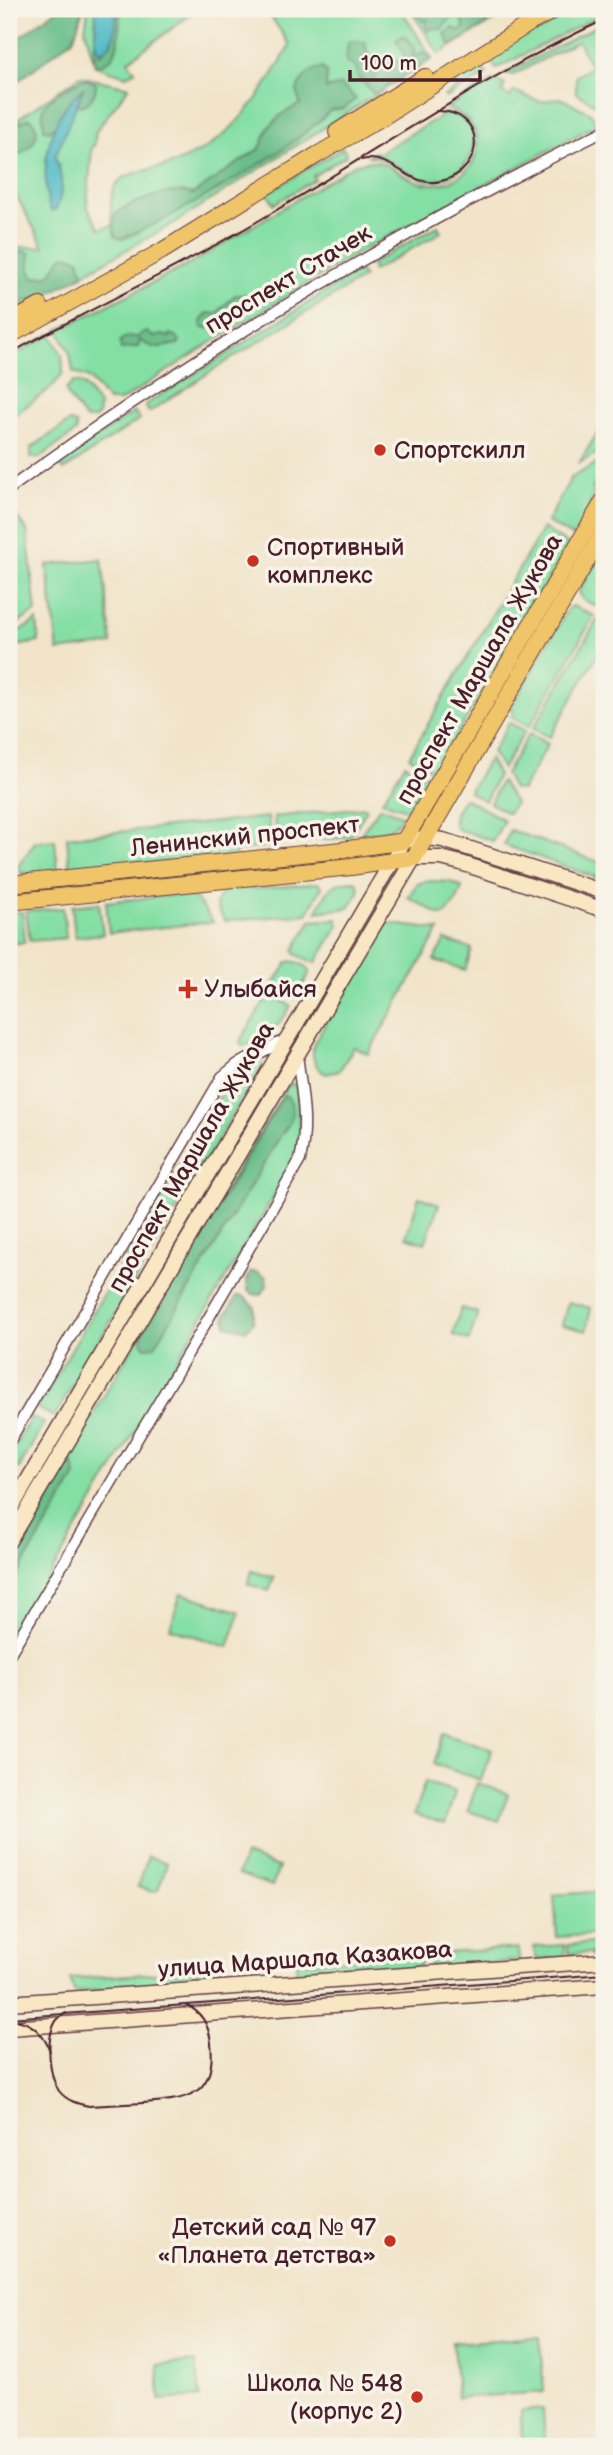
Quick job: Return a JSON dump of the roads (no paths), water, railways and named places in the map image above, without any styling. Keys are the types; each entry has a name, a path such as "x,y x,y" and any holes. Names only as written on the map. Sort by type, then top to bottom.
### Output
{"main road":[{"path":"9,323 184,228 538,9"},
{"path":"9,336 155,256 317,155 386,116 530,23 557,9"},
{"name":"проспект Маршала Жукова","path":"9,1512 604,500"},
{"name":"проспект Маршала Жукова","path":"9,1541 426,838 604,531"},
{"name":"Ленинский проспект","path":"9,884 342,850 426,838 466,846 604,892"},
{"name":"Ленинский проспект","path":"9,902 414,858 441,858 604,910"},
{"name":"улица Маршала Казакова","path":"9,2003 604,1961"},
{"name":"улица Маршала Казакова","path":"9,2028 604,1986"}],"street":[{"name":"проспект Стачек","path":"9,489 133,402 322,283 492,188 604,131"},
{"path":"9,1442 222,1077 238,1063 286,1039"},
{"path":"9,1655 300,1160 306,1121 297,1054"}],"water":[{"path":"96,9 117,9 112,40 100,53 95,40"},
{"path":"83,89 55,157 61,177 61,190 59,203 56,209 51,211 47,198 46,171 49,145 58,119 73,97"}],"tram line":[{"path":"9,354 238,233 476,88 604,20"},
{"path":"361,160 383,161 411,176 430,182 456,175 467,165 473,154 475,142 472,130 465,120 453,113 436,111"},
{"path":"9,2018 604,1974"},
{"path":"66,2013 55,2023 49,2049 51,2068 59,2091 73,2102 89,2106 143,2103 185,2097 195,2092 209,2074 212,2061 209,2030 200,2015 186,2005"},
{"path":"16,2020 37,2031 50,2051"}],"place":[{"name":"Спортскилл","path":"380,450"},
{"name":"Спортивный комплекс","path":"253,561"},
{"name":"Улыбайся","path":"188,989"},
{"name":"Детский сад № 97 «Планета детства»","path":"390,2241"},
{"name":"Школа № 548 (корпус 2)","path":"417,2397"}]}
